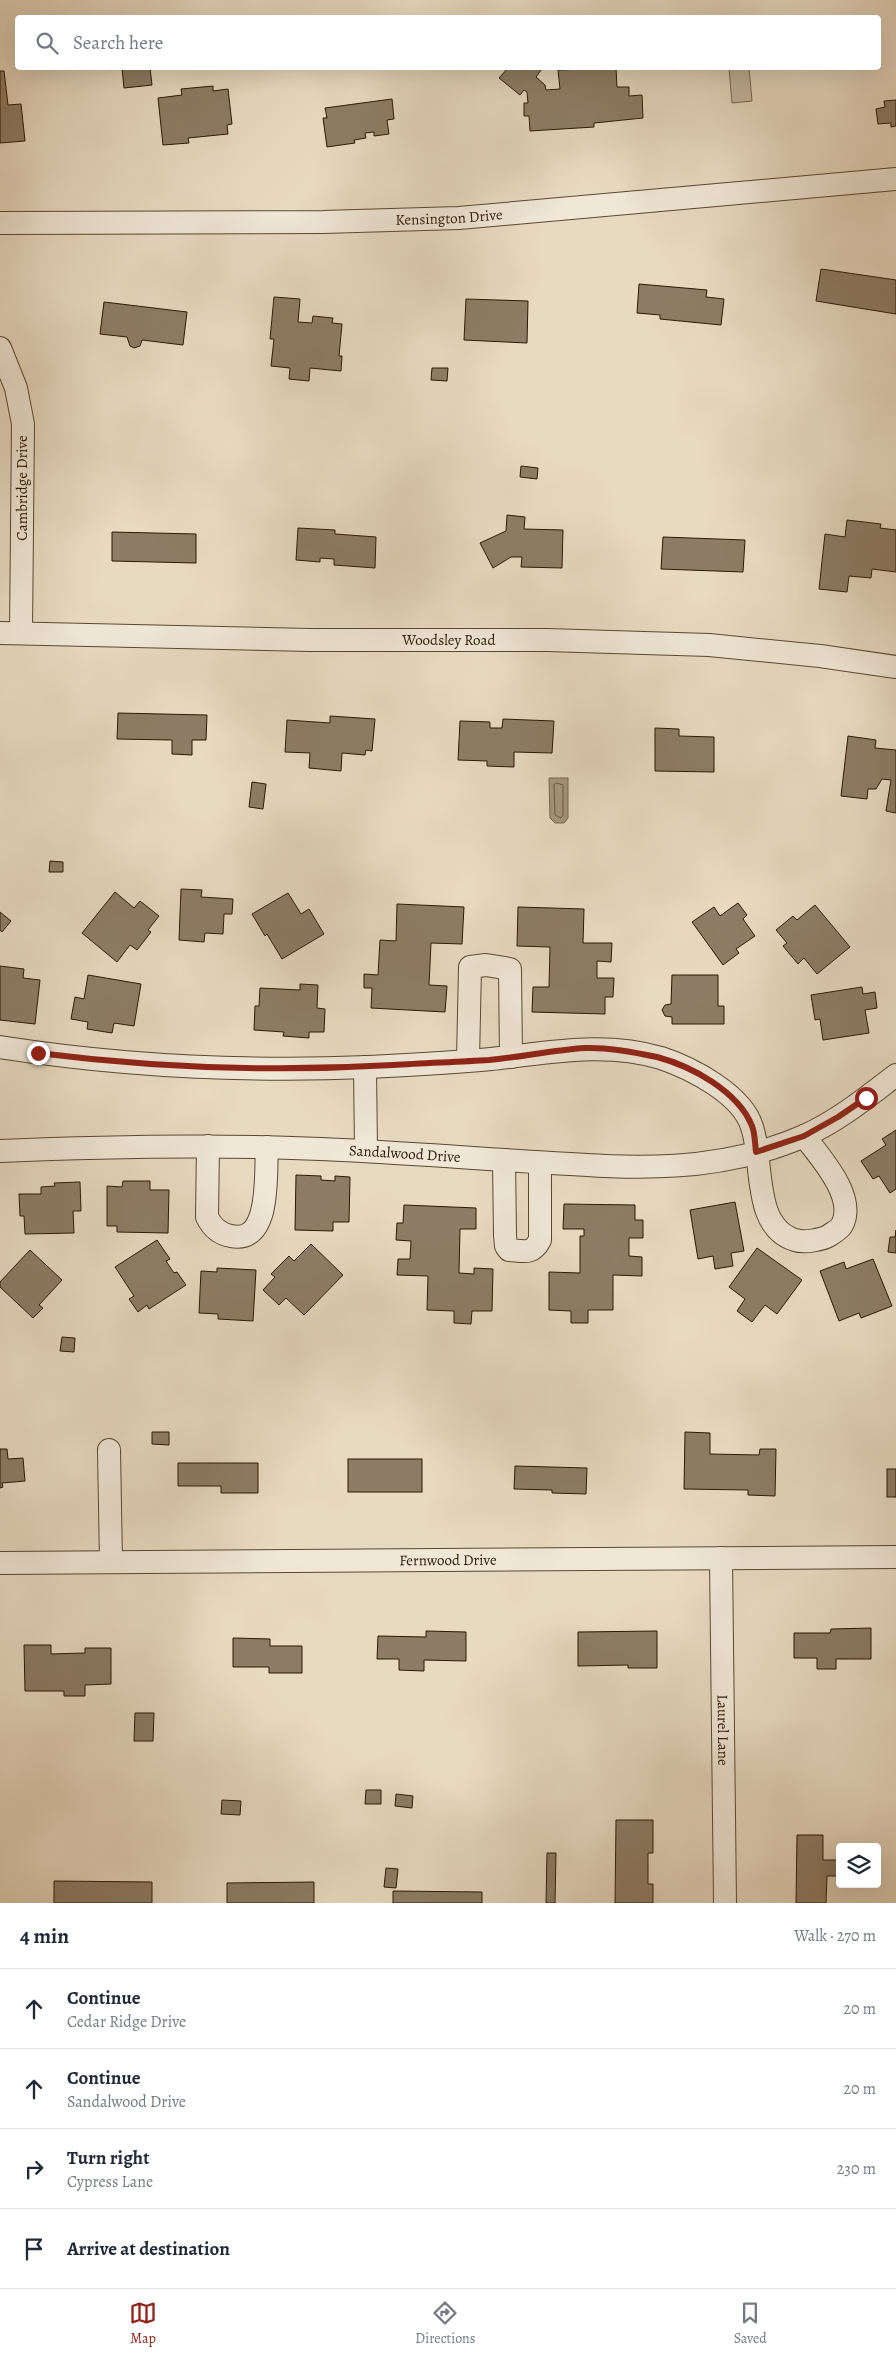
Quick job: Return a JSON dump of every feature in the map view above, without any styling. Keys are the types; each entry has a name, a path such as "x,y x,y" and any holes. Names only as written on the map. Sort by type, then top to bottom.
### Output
{"street":[{"name":"Kensington Drive","path":"0,223 323,222 459,218 896,179"},
{"name":"Cambridge Drive","path":"0,348 16,388 23,424 11,633"},
{"name":"Woodsley Road","path":"11,633 310,640 548,640 709,645 820,656 896,667"},
{"path":"468,1060 470,967 486,965 510,969 511,1056"},
{"path":"0,1047 88,1059 152,1065 241,1069 365,1067 468,1060 569,1049 603,1048 660,1058 684,1067 711,1082 732,1098 743,1111 752,1126 768,1220 779,1233 797,1241 825,1239 842,1226 847,1208 836,1180 804,1136"},
{"path":"365,1067 366,1151"},
{"name":"Sandalwood Drive","path":"0,1151 89,1147 267,1147 664,1168 711,1162 756,1152 804,1136 838,1117 896,1074"},
{"path":"208,1146 208,1217 211,1226 223,1234 237,1237 250,1232 262,1216 267,1147"},
{"path":"504,1160 505,1236 506,1246 509,1250 530,1251 535,1248 540,1240 540,1162"},
{"path":"109,1450 111,1562"},
{"name":"Fernwood Drive","path":"0,1563 896,1557"},
{"name":"Laurel Lane","path":"721,1558 725,1903"}],"shaded area":[{"path":"729,70 749,70 752,101 732,103"}],"water":[{"path":"549,778 568,778 568,818 564,823 555,823 550,818"}],"building":[{"path":"122,70 150,70 152,85 124,88"},
{"path":"506,70 541,70 536,77 545,85 546,90 560,89 558,70 616,70 617,87 629,87 629,96 642,95 643,118 594,123 594,127 530,131 529,116 524,116 524,103 528,103 527,92 524,90 520,95 499,78"},
{"path":"0,71 4,71 8,105 21,104 25,141 0,143"},
{"path":"213,86 213,91 228,89 232,124 227,125 228,134 188,138 189,143 163,145 158,98 182,95 181,89"},
{"path":"392,99 394,119 387,120 389,134 374,136 374,132 365,133 366,138 354,140 355,143 327,147 323,118 327,118 325,108"},
{"path":"896,100 896,126 891,127 891,123 878,124 876,109 885,107 884,101"},
{"path":"821,269 896,280 896,314 816,301"},
{"path":"639,284 707,290 706,297 724,299 721,325 660,319 660,315 637,313"},
{"path":"274,297 300,299 298,322 312,323 313,316 333,318 332,323 342,324 339,356 342,356 341,371 310,368 309,381 289,379 290,368 271,366 274,339 270,339"},
{"path":"466,299 528,301 527,343 464,340"},
{"path":"104,302 187,312 183,345 142,340 140,346 134,348 130,346 127,337 100,334"},
{"path":"432,368 448,368 447,381 431,380"},
{"path":"521,466 538,468 537,479 520,477"},
{"path":"507,515 525,517 524,529 563,530 562,568 521,567 522,557 511,557 493,568 480,543 506,531"},
{"path":"847,520 881,524 880,528 896,530 896,572 872,569 871,578 849,576 847,592 819,589 825,534 845,537"},
{"path":"298,528 335,530 335,534 376,537 375,568 334,565 334,559 320,558 320,562 296,560"},
{"path":"112,532 196,534 196,563 112,561"},
{"path":"663,537 745,540 743,572 661,569"},
{"path":"118,713 207,715 206,740 192,740 192,755 172,754 172,740 117,739"},
{"path":"330,716 375,719 372,751 366,750 365,755 342,753 341,771 309,768 310,753 285,752 287,720 330,723"},
{"path":"503,719 554,721 552,753 514,752 514,767 487,766 487,761 458,760 460,721 490,722 490,728 502,728"},
{"path":"655,728 679,729 679,736 714,737 714,772 655,771"},
{"path":"848,736 876,740 875,748 896,750 896,813 886,811 891,780 882,779 876,789 868,789 867,799 841,796"},
{"path":"252,782 266,784 263,809 249,807"},
{"path":"50,861 63,862 63,872 49,872"},
{"path":"181,889 202,890 201,897 233,899 232,914 224,914 223,934 205,933 204,942 179,940"},
{"path":"115,892 134,908 140,901 159,916 148,930 151,932 137,950 130,945 117,962 82,933"},
{"path":"288,893 301,914 309,909 324,934 282,959 252,914"},
{"path":"738,903 747,915 743,919 755,936 736,949 739,953 723,965 692,922 714,907 720,916"},
{"path":"397,904 464,907 462,944 431,943 429,985 447,986 445,1012 371,1008 372,988 364,988 364,974 378,975 380,940 396,941"},
{"path":"815,905 850,947 817,974 804,958 798,964 783,946 787,943 776,930 793,916 797,920"},
{"path":"518,907 584,909 583,943 612,943 611,962 597,961 597,978 614,978 613,997 605,997 605,1014 532,1012 533,987 549,987 550,947 517,946"},
{"path":"0,912 11,921 2,932 0,930"},
{"path":"0,966 24,969 23,978 40,980 35,1024 0,1020"},
{"path":"88,975 141,984 134,1026 114,1023 112,1033 87,1029 88,1022 71,1019 75,997 84,999"},
{"path":"672,975 718,975 718,1006 724,1006 724,1024 672,1024 672,1017 665,1016 662,1010 665,1005 671,1004"},
{"path":"300,984 318,985 317,1008 325,1009 324,1032 309,1032 309,1038 283,1036 284,1032 254,1030 255,1006 259,1006 260,988 300,990"},
{"path":"862,987 863,994 875,992 877,1008 865,1010 869,1033 823,1040 820,1019 815,1020 811,995"},
{"path":"896,1130 896,1189 890,1193 879,1176 873,1179 861,1161 886,1145 882,1139"},
{"path":"296,1175 321,1176 321,1180 335,1181 335,1176 350,1177 349,1222 333,1222 333,1231 295,1230"},
{"path":"123,1181 150,1181 150,1190 169,1190 168,1233 117,1232 117,1226 107,1226 107,1186 122,1187"},
{"path":"80,1182 81,1211 73,1211 74,1233 25,1234 24,1216 20,1216 19,1194 41,1194 41,1187 55,1186 54,1183"},
{"path":"735,1202 744,1251 731,1253 733,1266 715,1269 713,1256 698,1259 690,1210"},
{"path":"564,1204 635,1205 635,1220 643,1220 643,1238 629,1238 629,1256 642,1257 642,1276 613,1275 613,1310 588,1310 588,1323 571,1323 571,1311 549,1310 549,1272 580,1273 580,1236 584,1236 584,1229 563,1229"},
{"path":"404,1205 476,1208 476,1229 460,1229 459,1273 474,1274 474,1268 493,1269 492,1311 472,1311 471,1324 454,1323 454,1311 427,1310 428,1276 397,1275 398,1259 410,1259 411,1241 396,1240 397,1223 403,1223"},
{"path":"896,1230 896,1253 888,1252 890,1237 895,1237"},
{"path":"157,1240 170,1259 166,1261 174,1273 177,1272 186,1285 149,1309 147,1305 138,1312 129,1299 134,1296 115,1267"},
{"path":"311,1244 343,1275 304,1315 286,1298 279,1305 263,1290 275,1277 271,1274 289,1256 294,1261"},
{"path":"757,1248 802,1280 777,1314 765,1305 752,1322 737,1311 745,1299 729,1287"},
{"path":"30,1250 62,1280 39,1305 43,1308 33,1318 0,1287 0,1282"},
{"path":"873,1259 892,1306 861,1318 859,1313 839,1321 820,1271 844,1262 846,1269"},
{"path":"217,1268 256,1270 253,1321 218,1319 218,1314 199,1313 201,1271 217,1272"},
{"path":"62,1337 75,1338 74,1352 60,1351"},
{"path":"152,1432 169,1432 169,1445 152,1444"},
{"path":"685,1432 710,1433 710,1454 759,1455 760,1449 776,1449 775,1496 748,1495 748,1490 684,1489"},
{"path":"0,1449 7,1449 8,1459 23,1458 25,1481 2,1483 3,1487 0,1488"},
{"path":"348,1459 422,1459 422,1492 348,1492"},
{"path":"178,1463 258,1463 258,1493 221,1493 221,1486 178,1486"},
{"path":"515,1466 587,1468 586,1494 552,1493 552,1490 514,1489"},
{"path":"887,1469 896,1469 896,1497 887,1497"},
{"path":"871,1628 871,1659 836,1659 836,1669 817,1669 817,1658 794,1658 794,1633 830,1633 831,1629"},
{"path":"426,1631 466,1632 466,1661 424,1660 424,1671 399,1670 399,1659 377,1659 378,1636 426,1637"},
{"path":"657,1631 657,1668 628,1668 628,1665 578,1666 578,1632"},
{"path":"233,1638 270,1639 270,1646 302,1646 302,1673 269,1673 269,1667 233,1667"},
{"path":"24,1645 51,1645 51,1654 85,1653 85,1648 111,1648 111,1684 85,1685 85,1696 64,1696 64,1691 25,1691"},
{"path":"135,1713 154,1713 153,1741 134,1741"},
{"path":"366,1790 381,1790 381,1804 365,1804"},
{"path":"396,1794 413,1796 412,1808 395,1806"},
{"path":"222,1800 241,1801 240,1815 221,1814"},
{"path":"616,1820 653,1820 653,1853 648,1853 648,1884 653,1884 653,1903 615,1903"},
{"path":"797,1835 823,1835 823,1860 836,1860 836,1876 827,1876 826,1903 796,1903"},
{"path":"547,1853 556,1853 555,1903 546,1903"},
{"path":"386,1868 398,1869 396,1888 384,1887"},
{"path":"54,1881 152,1882 152,1903 54,1903"},
{"path":"314,1882 314,1903 227,1903 227,1883"},
{"path":"393,1891 482,1892 482,1903 393,1903"}],"route":[{"path":"38,1053 143,1064 241,1069 365,1067 490,1060 569,1049 603,1048 660,1058 684,1067 711,1082 732,1098 743,1111 752,1126 756,1152 804,1136 838,1117 866,1098"}]}
